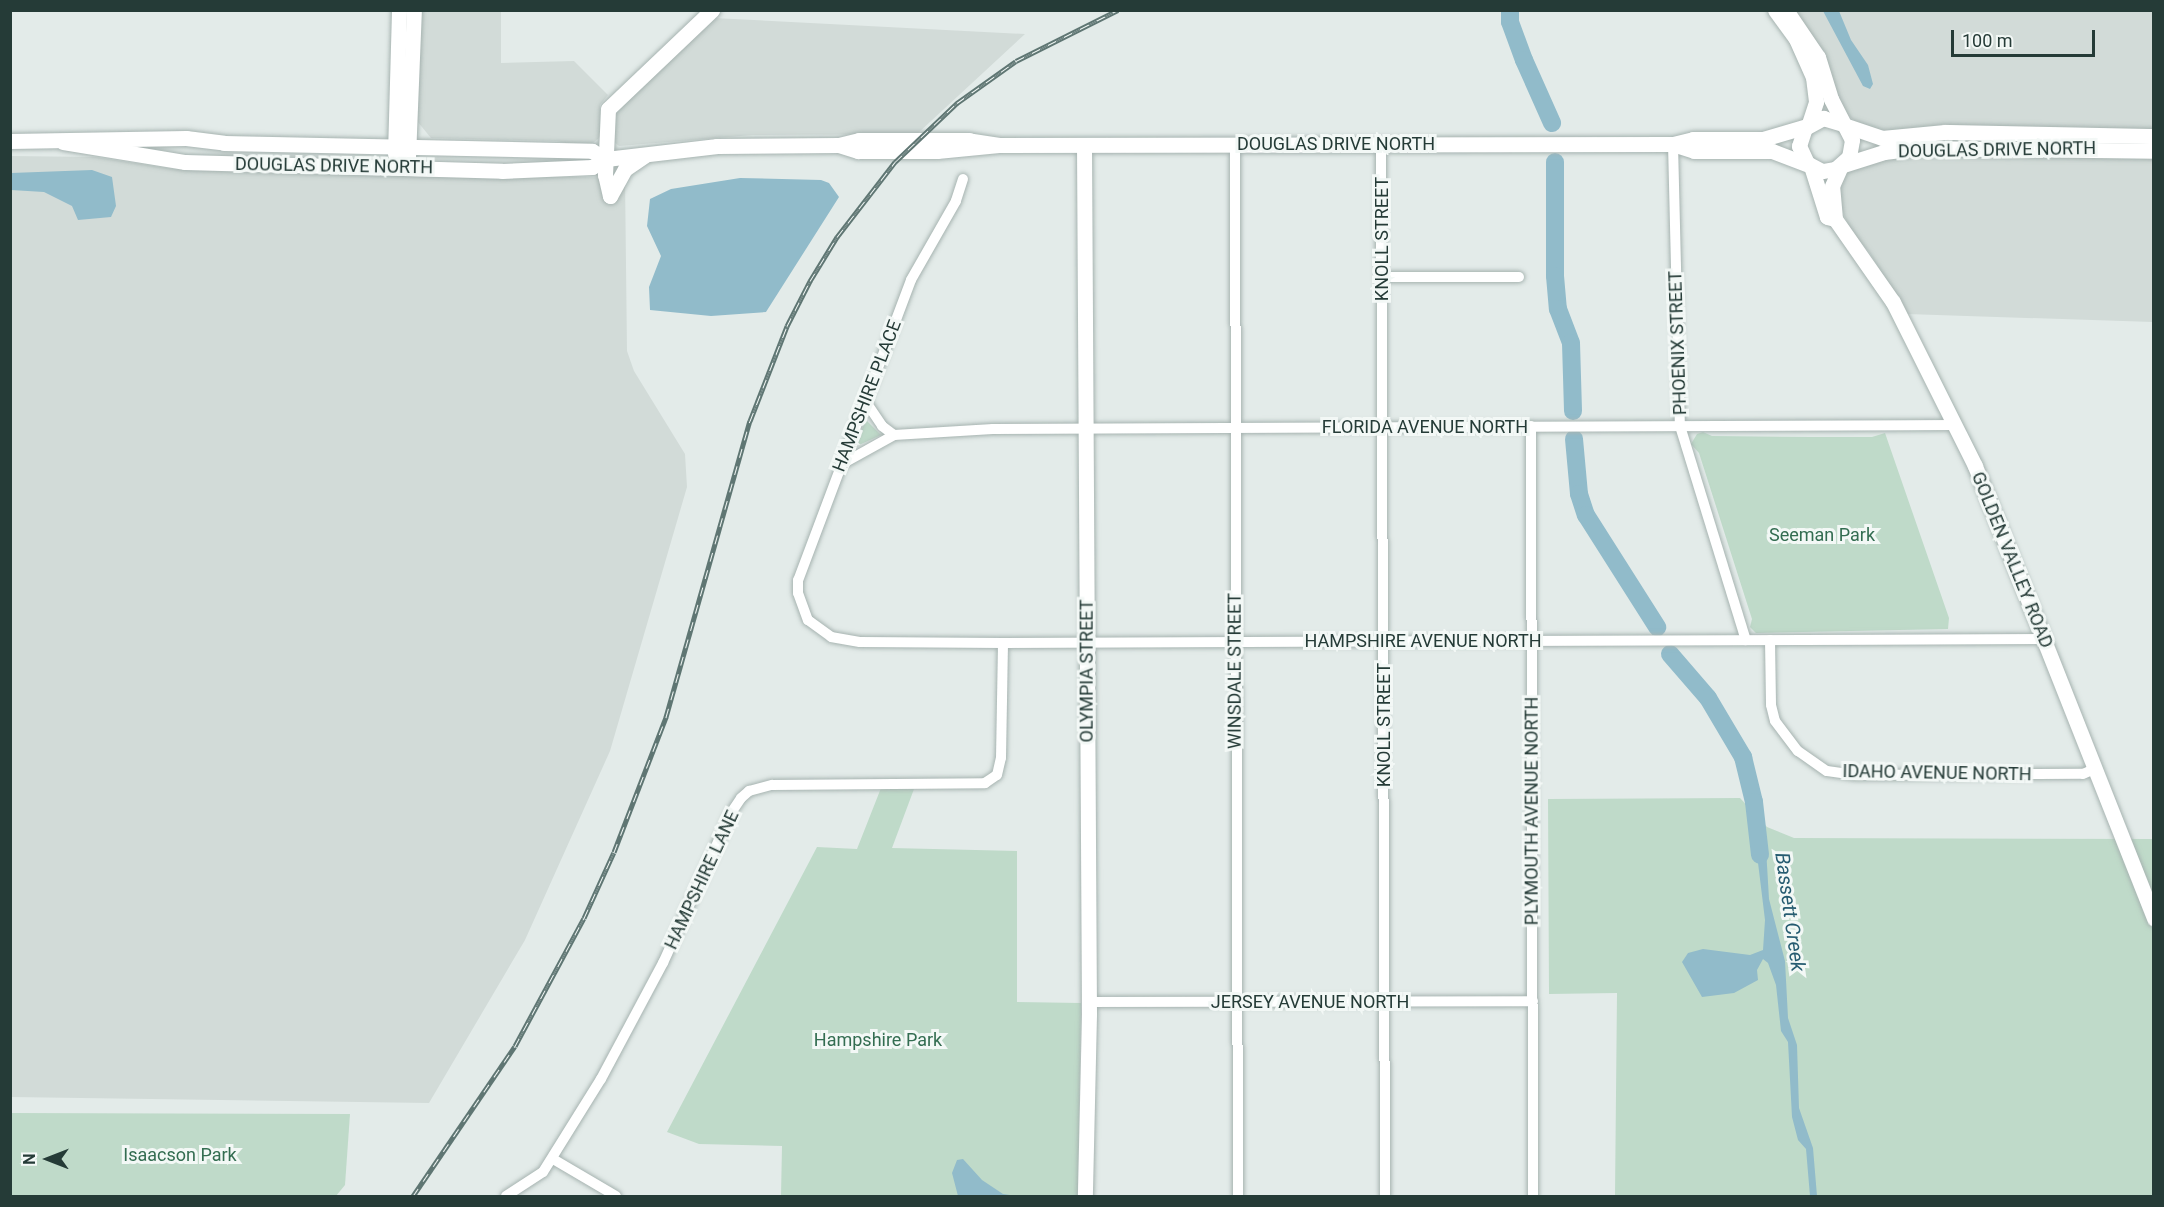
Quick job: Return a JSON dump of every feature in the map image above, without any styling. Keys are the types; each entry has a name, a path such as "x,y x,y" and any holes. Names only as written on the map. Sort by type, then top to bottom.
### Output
{"street":[{"path":"399,10 402,147"},
{"path":"401,167 414,10"},
{"path":"647,154 625,169 610,196 606,159 606,116 612,102 712,10"},
{"path":"1775,10 1796,39 1813,76 1816,102 1799,146 1810,165 1822,171 1842,165 1852,146 1818,57 1786,10"},
{"path":"1808,125 1828,118 1844,125"},
{"name":"DOUGLAS DRIVE NORTH","path":"10,141 63,142 169,161 568,169 592,167 606,159 727,146 839,146 859,140 969,140 999,145 1673,144 1693,139 1763,139 1808,125"},
{"name":"DOUGLAS DRIVE NORTH","path":"1844,125 1882,138 1945,132 2154,136"},
{"name":"DOUGLAS DRIVE NORTH","path":"63,142 97,137 149,137 591,152 606,159"},
{"name":"DOUGLAS DRIVE NORTH","path":"1673,144 1694,151 1772,151 1810,165"},
{"name":"PHOENIX STREET","path":"1673,144 1680,426 1746,640"},
{"name":"OLYMPIA STREET","path":"1084,145 1088,1002 1085,1197"},
{"name":"WINSDALE STREET","path":"1235,145 1238,1197"},
{"name":"KNOLL STREET","path":"1381,145 1385,1197"},
{"name":"DOUGLAS DRIVE NORTH","path":"1842,165 1884,152 1919,148 2154,151"},
{"name":"GOLDEN VALLEY ROAD","path":"1810,165 1827,217 1835,219"},
{"name":"GOLDEN VALLEY ROAD","path":"1842,165 1832,186 1835,219 1893,302 1956,425 1999,520 2092,770 2154,919"},
{"name":"HAMPSHIRE PLACE","path":"808,620 798,593 798,580 911,280 956,201 963,179"},
{"path":"1382,277 1519,277"},
{"path":"866,402 882,426 894,435"},
{"name":"FLORIDA AVENUE NORTH","path":"842,464 894,435 1086,427 1956,425"},
{"name":"PLYMOUTH AVENUE NORTH","path":"1531,426 1533,1197"},
{"name":"HAMPSHIRE AVENUE NORTH","path":"808,620 821,632 844,641 1003,643 2044,639"},
{"name":"IDAHO AVENUE NORTH","path":"1770,640 1771,705 1775,721 1798,751 1827,771 1865,775 2083,774 2092,770"},
{"name":"HAMPSHIRE LANE","path":"506,1197 532,1182 553,1159 663,963 731,813 741,798 750,791 772,784 985,783 997,775 1001,758 1003,643"},
{"name":"JERSEY AVENUE NORTH","path":"1088,1002 1533,1001"},
{"path":"553,1159 616,1197"}],"shaded area":[{"path":"419,11 501,11 501,63 574,61 608,95 600,105 600,137 587,148 557,141 431,138 417,121"},
{"path":"1791,11 2153,11 2153,132 2072,127 1989,131 1945,126 1883,132 1864,128 1841,110"},
{"path":"713,18 1025,34 917,134 753,135 619,146 613,141 612,113"},
{"path":"1918,153 2153,156 2153,322 1907,314 1869,252 1850,230 1841,207 1838,183 1850,168 1885,156"},
{"path":"11,156 95,157 173,169 625,178 627,351 634,371 685,454 687,487 610,751 525,940 429,1103 11,1097"}],"green space":[{"path":"866,420 881,435 859,445 856,443"},
{"name":"Seeman Park","path":"1703,432 1712,436 1811,437 1872,437 1885,433 1949,618 1948,629 1756,633 1750,627 1752,619 1699,453 1691,444 1697,434"},
{"name":"Hampshire Park","path":"881,788 914,789 892,848 1017,851 1017,1002 1081,1003 1078,1196 781,1196 782,1146 699,1144 667,1132 817,847 857,849"},
{"path":"1740,798 1767,827 1794,838 2153,839 2153,1196 1615,1196 1617,993 1549,994 1548,799"},
{"name":"Isaacson Park","path":"11,1113 350,1114 345,1185 336,1196 11,1196"}],"water":[{"path":"1823,11 1839,11 1851,40 1868,65 1873,84 1870,89 1863,86"},
{"path":"92,170 112,177 116,206 111,217 78,220 72,206 44,192 11,190 11,173"},
{"path":"740,178 821,180 829,183 839,197 766,312 711,316 650,310 649,287 661,256 647,226 650,199 671,189"},
{"path":"1754,830 1765,831 1769,899 1785,961 1788,1018 1797,1045 1799,1108 1813,1148 1817,1196 1810,1196 1806,1149 1798,1140 1792,1117 1788,1042 1781,1031 1776,985 1768,963 1763,959 1757,970 1758,980 1734,993 1702,997 1682,962 1688,953 1703,949 1750,955 1763,950 1765,920"},
{"path":"963,1159 982,1180 1003,1194 1017,1196 958,1196 952,1173 957,1160"}],"waterway":[{"name":"Bassett Creek","path":"1510,10 1510,22 1524,60 1552,123"},
{"path":"1555,162 1555,276 1558,309 1571,343 1573,411"},
{"name":"Bassett Creek","path":"1574,439 1579,494 1586,515 1657,627"},
{"name":"Bassett Creek","path":"1670,654 1708,698 1743,757 1754,802 1760,855"}],"railway":[{"path":"413,1196 515,1046 584,918 614,852 666,717 750,421 787,326 810,281 837,237 895,162 957,103 1016,61 1118,10"}]}
